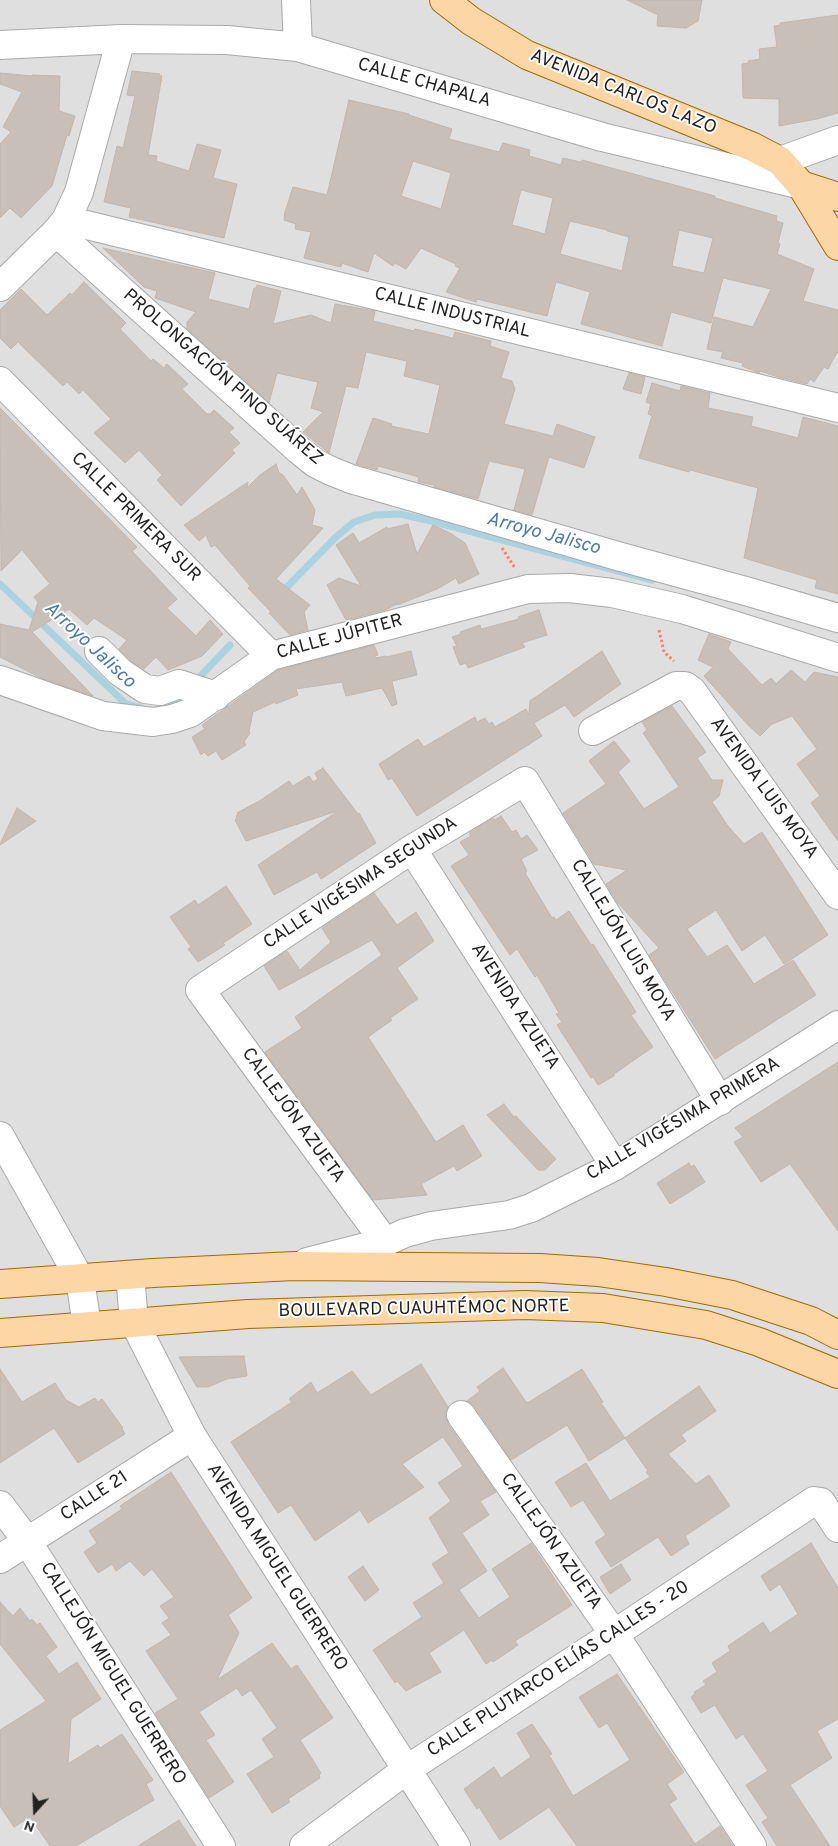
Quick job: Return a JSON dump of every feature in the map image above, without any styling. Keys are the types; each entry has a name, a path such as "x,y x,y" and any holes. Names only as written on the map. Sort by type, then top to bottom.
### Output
{"main road":[{"name":"AVENIDA CARLOS LAZO","path":"444,0 471,21 527,55 752,147 780,161 801,185 838,246"},
{"name":"CALLE CHAPALA","path":"801,185 838,197"},
{"path":"0,1284 294,1266 540,1268 598,1272 732,1295 811,1321 838,1334"},
{"name":"BOULEVARD CUAUHTÉMOC NORTE","path":"0,1333 248,1314 525,1304 603,1308 706,1325 759,1342 838,1374"}],"street":[{"path":"296,0 298,47"},
{"path":"0,288 61,226 79,192 120,38"},
{"name":"CALLE CHAPALA","path":"0,45 120,38 227,40 298,47 602,137 801,185"},
{"path":"780,161 838,140"},
{"name":"CALLE INDUSTRIAL","path":"61,226 838,408"},
{"name":"PROLONGACIÓN PINO SUÁREZ","path":"61,226 298,450 315,463 351,479 838,618"},
{"name":"CALLE PRIMERA SUR","path":"0,381 271,656"},
{"name":"CALLE JÚPITER","path":"0,680 103,716 154,722 172,720 190,713 199,690 271,656 528,589 570,588 612,593 682,609 838,658"},
{"path":"99,651 120,672 145,689 160,691 199,690"},
{"path":"593,731 676,686 681,675"},
{"name":"AVENIDA LUIS MOYA","path":"681,675 838,894"},
{"name":"CALLE VIGÉSIMA SEGUNDA","path":"200,990 412,849 525,781"},
{"name":"CALLEJÓN LUIS MOYA","path":"525,781 720,1101"},
{"name":"AVENIDA AZUETA","path":"412,849 615,1166"},
{"name":"CALLEJÓN AZUETA","path":"200,990 384,1242"},
{"name":"CALLE VIGÉSIMA PRIMERA","path":"294,1266 384,1242 404,1233 431,1226 509,1215 531,1208 615,1166 838,1025"},
{"path":"0,1136 80,1279 86,1326"},
{"name":"AVENIDA MIGUEL GUERRERO","path":"130,1276 134,1322 192,1436 456,1846"},
{"name":"CALLEJÓN AZUETA","path":"461,1415 614,1634 752,1846"},
{"name":"CALLE 21","path":"0,1559 192,1436"},
{"name":"CALLE PLUTARCO ELÍAS CALLES - 20","path":"304,1846 406,1770 814,1501 818,1500 821,1502 838,1528"},
{"name":"CALLEJÓN MIGUEL GUERRERO","path":"0,1505 27,1541 221,1846"}],"path":[{"path":"660,622 659,629 664,652 681,675"}],"shaded area":[{"path":"0,0 838,0 838,1846 0,1846"}],"building":[{"path":"627,0 702,0 698,21 686,28 657,26 658,15"},
{"path":"838,15 838,113 779,126 779,99 743,98 742,64 760,59 759,49 777,47 774,26 780,25 780,23"},
{"path":"132,71 160,74 159,76 162,76 148,155 157,156 156,161 189,171 197,144 221,150 213,178 237,184 224,238 129,217 131,208 104,202 117,146 123,148 135,96 127,95"},
{"path":"0,73 60,76 59,111 75,116 69,136 67,135 52,186 21,218 10,208 0,218 0,144 11,132 3,127 22,92 0,84"},
{"path":"349,100 409,114 452,129 449,139 499,152 503,143 530,150 529,156 561,165 563,158 581,162 582,160 715,196 715,198 777,216 776,221 783,223 777,254 814,269 803,301 838,310 838,351 828,369 824,367 814,382 810,379 807,384 760,371 759,373 742,366 743,363 721,358 723,352 707,349 714,317 753,327 771,289 723,278 711,323 671,312 662,346 581,324 590,292 556,282 547,316 477,299 476,302 446,292 460,268 455,266 456,264 421,248 406,269 395,263 393,266 374,253 368,272 342,263 341,267 304,258 311,232 295,229 296,224 284,220 293,187 327,195","holes":["413,161 451,173 441,209 401,196","521,190 553,198 545,234 512,225","570,221 629,237 622,271 560,254","679,230 713,238 704,273 672,266"]},
{"path":"103,248 215,273 208,299 249,309 254,288 257,285 281,291 273,324 311,315 331,323 335,304 375,311 373,321 414,331 415,329 453,338 455,332 491,341 490,346 509,352 501,378 512,381 515,389 504,424 553,436 557,424 595,437 584,468 549,457 532,515 514,510 525,469 489,461 478,499 418,482 419,477 378,466 377,470 356,464 373,418 392,424 391,426 429,434 440,385 404,376 407,361 366,352 358,388 346,386 329,453 303,432 323,412 311,408 318,382 277,373 269,403 187,329 187,322 196,312 155,298 157,291 144,287"},
{"path":"84,282 126,323 120,329 151,361 153,359 164,368 167,364 188,384 182,389 207,414 214,410 234,428 229,432 240,443 232,450 235,453 181,506 157,480 162,475 139,450 125,463 94,433 111,419 83,390 79,394 67,382 63,386 18,342 11,349 0,338 0,310 21,289 47,315 70,293 72,295"},
{"path":"629,373 645,377 641,394 623,389"},
{"path":"652,383 680,391 681,386 710,393 708,408 753,417 751,426 798,438 803,417 838,426 838,594 815,588 817,580 744,558 758,488 639,458 652,416 648,414 651,404 646,402"},
{"path":"0,408 137,547 132,551 177,599 167,608 196,636 210,620 223,634 202,656 168,670 156,657 144,669 130,660 119,649 127,640 94,618 87,625 69,609 32,632 93,696 43,679 0,657 0,624 29,630 38,602 34,597 50,584 22,550 1,571"},
{"path":"276,464 279,473 283,475 297,495 302,487 315,510 312,525 323,528 276,579 310,605 304,612 308,630 290,635 248,588 250,586 215,545 211,547 206,535 199,541 184,525 248,482 247,488 260,475"},
{"path":"408,524 417,554 433,525 465,543 479,574 459,584 456,578 437,589 385,610 346,620 327,585 339,578 361,586 336,545 353,533 359,543 387,527 387,529"},
{"path":"539,610 547,635 522,643 525,647 468,668 466,663 460,665 453,647 457,646 452,637 480,625 481,629 519,619 518,617"},
{"path":"709,634 731,642 728,649 762,685 771,678 776,684 791,670 805,682 814,672 838,677 838,841 811,803 820,796 797,764 817,749 792,716 772,724 760,736 748,725 704,676 713,667 698,660"},
{"path":"374,645 378,655 375,658 411,651 417,675 392,681 397,704 392,706 382,688 346,696 342,682 296,689 298,695 276,704 275,702 253,712 250,733 244,742 246,745 222,760 216,751 208,756 204,752 201,755 192,737 205,729 202,725 278,670"},
{"path":"602,651 621,684 574,717 565,705 534,723 542,736 417,816 392,778 388,780 379,764 418,739 424,747 475,717 477,722 485,718 489,724 492,722 495,727 526,709 529,715 530,701"},
{"path":"672,706 706,752 697,758 712,780 723,780 719,796 712,802 727,825 744,844 762,832 828,935 784,964 765,935 742,951 716,910 687,929 707,957 727,945 754,984 793,960 816,995 715,1059 649,955 659,948 617,902 606,884 627,870 594,864 563,813 606,784 589,761 614,741 630,761 618,772 644,809 679,787 643,733 647,730 642,722"},
{"path":"323,768 359,813 376,843 321,879 317,872 274,895 258,865 335,813 246,841 235,820 237,819 237,813 261,800 289,781 293,786 309,776 313,782 318,779 315,773"},
{"path":"17,808 36,821 0,845 0,844"},
{"path":"501,816 512,832 516,830 521,839 527,835 538,850 521,859 527,871 525,873 552,918 554,917 556,920 569,911 591,945 593,944 636,1012 631,1015 653,1047 614,1074 614,1076 598,1085 593,1077 591,1078 557,1025 562,1022 556,1014 559,1013 537,975 535,977 517,949 510,955 451,866 469,855 460,842 471,836 469,833 493,818 495,820"},
{"path":"226,886 252,924 223,943 225,945 198,962 188,949 191,947 170,917 195,900 198,905"},
{"path":"374,893 397,925 416,912 434,941 397,968 418,999 390,1018 392,1020 368,1037 436,1142 463,1125 482,1156 457,1171 454,1166 421,1184 427,1195 373,1200 265,1052 302,1028 295,1017 382,955 372,940 279,990 264,966 287,951 300,970 331,942 322,928"},
{"path":"838,1062 838,1231 790,1164 761,1182 734,1142 743,1137 735,1128"},
{"path":"504,1104 514,1117 516,1116 556,1159 545,1170 538,1170 487,1115"},
{"path":"689,1163 691,1167 694,1165 705,1182 670,1204 657,1183"},
{"path":"244,1356 247,1376 227,1379 208,1387 197,1387 179,1357"},
{"path":"421,1364 448,1407 445,1416 448,1424 496,1492 480,1501 489,1515 462,1533 487,1571 459,1590 479,1618 510,1597 492,1569 531,1543 572,1605 515,1641 518,1645 493,1662 492,1660 486,1664 464,1630 429,1653 441,1672 406,1691 397,1681 395,1683 373,1650 422,1617 413,1603 444,1583 432,1564 449,1553 429,1518 451,1501 438,1483 463,1466 443,1437 402,1464 424,1487 368,1523 360,1510 315,1541 291,1505 278,1513 231,1442 292,1402 289,1399 311,1382 317,1393 352,1371 371,1395"},
{"path":"503,1368 526,1402 529,1402 582,1369 603,1402 601,1403 625,1438 589,1461 567,1425 511,1460 474,1406 467,1401 480,1391 477,1387"},
{"path":"0,1369 22,1402 55,1383 66,1400 79,1407 95,1398 98,1402 102,1399 123,1428 125,1434 78,1463 54,1428 0,1463"},
{"path":"699,1386 716,1411 681,1435 686,1441 668,1454 696,1484 709,1475 730,1506 685,1536 689,1544 671,1556 658,1537 611,1567 595,1542 606,1535 583,1500 571,1507 555,1482 586,1463 610,1501 650,1477 646,1472 648,1471 625,1438"},
{"path":"171,1472 252,1598 228,1615 239,1633 217,1680 272,1643 291,1669 297,1665 333,1718 300,1740 321,1773 319,1775 320,1778 288,1799 290,1802 272,1813 247,1774 274,1757 262,1739 277,1728 251,1690 242,1696 237,1688 199,1712 215,1735 206,1740 234,1782 209,1798 155,1713 178,1699 146,1651 171,1635 162,1623 169,1618 160,1606 174,1597 152,1569 144,1576 130,1561 116,1571 112,1564 98,1573 84,1552 97,1543 89,1531 122,1509 120,1506"},
{"path":"811,1543 838,1588 838,1719 817,1731 832,1758 790,1785 830,1846 777,1846 762,1822 768,1818 746,1785 768,1771 743,1734 736,1739 715,1705 701,1713 691,1697 695,1694 694,1692 706,1685 703,1681 717,1672 712,1663 730,1651 728,1646 763,1622 770,1633 798,1614 780,1584 770,1591 761,1576"},
{"path":"621,1564 631,1580 610,1594 600,1577"},
{"path":"363,1566 379,1590 365,1601 348,1577"},
{"path":"0,1602 13,1616 20,1608 30,1621 32,1619 37,1625 40,1623 57,1647 46,1656 59,1674 77,1662 101,1699 71,1719 68,1764 98,1745 100,1748 122,1734 153,1780 146,1784 154,1800 76,1846 50,1846 30,1817 14,1827 0,1806 0,1730 46,1701 0,1644"},
{"path":"617,1674 684,1772 667,1784 677,1799 669,1804 695,1844 720,1826 733,1846 577,1846 549,1807 500,1840 479,1807 477,1809 464,1789 494,1767 501,1778 531,1757 517,1733 532,1724 552,1754 549,1755 573,1796 630,1760 607,1723 599,1728 579,1697"},
{"path":"179,1820 196,1846 138,1846"}],"waterway":[{"name":"Arroyo Jalisco","path":"281,593 336,537 354,522 375,515 400,514 652,580"},
{"name":"Arroyo Jalisco","path":"0,584 125,703 141,708"},
{"name":"Arroyo Jalisco","path":"195,682 230,645"},
{"name":"Arroyo Jalisco","path":"159,708 167,706 184,693"}]}
